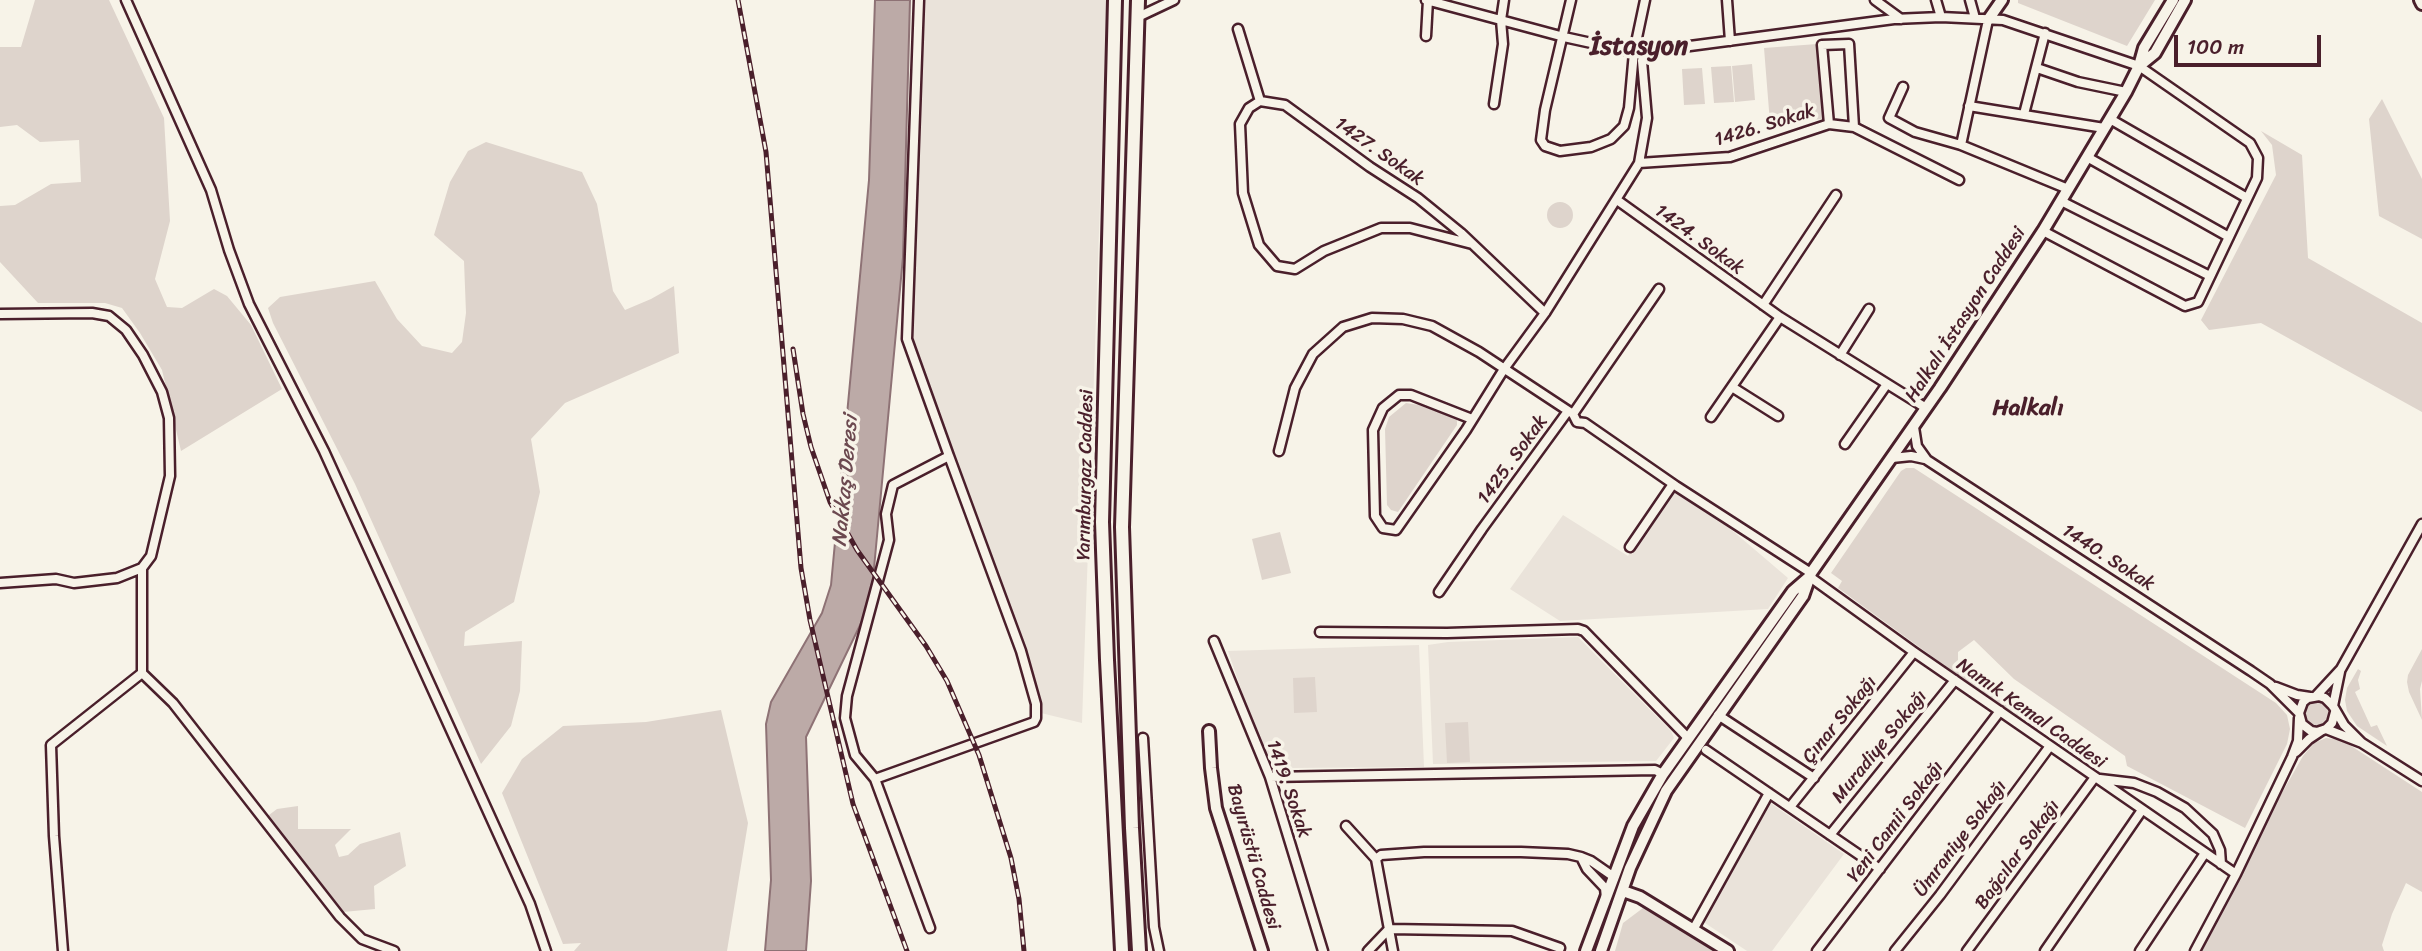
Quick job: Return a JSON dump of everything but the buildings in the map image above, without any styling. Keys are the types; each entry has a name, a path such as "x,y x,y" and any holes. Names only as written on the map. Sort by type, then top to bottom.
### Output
{"main road":[{"name":"Yarımburgaz Caddesi","path":"1115,0 1102,522 1122,951"},
{"name":"Yarımburgaz Caddesi","path":"1138,0 1122,527 1139,951"},
{"path":"1988,20 2002,0"},
{"name":"Halkalı İstasyon Caddesi","path":"1601,951 1630,868 1656,808 1793,591 1811,575 1914,427 2043,231 2126,92 2139,66 2144,48 2172,0"},
{"name":"Halkalı İstasyon Caddesi","path":"2139,66 2155,53 2185,0"},
{"name":"Halkalı İstasyon Caddesi","path":"1586,951 1633,826 1663,774 1697,744 1803,596 1811,575"},
{"name":"Bayırüstü Caddesi","path":"1209,731 1216,808 1262,951"},
{"path":"1605,901 1623,891 1640,897 1728,951"}],"street":[{"path":"126,0 211,190 248,304 324,451 530,904 546,951"},
{"path":"875,779 1034,722 1036,718 1036,704 1021,651 907,339 919,0"},
{"path":"1138,17 1174,0"},
{"path":"1494,104 1503,44 1504,0"},
{"path":"1571,0 1545,110 1541,140 1545,146 1560,151 1591,147 1611,139 1624,127 1629,108 1634,52 1645,0"},
{"path":"1717,0 1727,1 1730,41"},
{"path":"1875,0 1901,19"},
{"path":"1936,0 1941,17"},
{"path":"1970,0 1975,18"},
{"path":"1426,36 1432,1 1564,37 1634,52 1901,19 1941,17 2003,20 2139,66 2250,143 2258,158 2257,178 2198,302 2185,306 2043,231"},
{"path":"1961,145 1988,20"},
{"path":"1238,29 1260,101"},
{"path":"2024,114 2045,33"},
{"path":"1829,124 1822,45 1849,44 1854,127"},
{"path":"1472,419 1411,395 1399,395 1383,408 1373,430 1375,516 1383,528 1396,530 1472,419 1504,369 1545,313 1639,163 1647,104 1642,61"},
{"path":"2037,68 2078,82 2126,92"},
{"path":"1903,87 1889,118 1915,132 1961,145 2068,189"},
{"name":"1427. Sokak","path":"1472,244 1410,228 1381,228 1324,251 1295,269 1277,266 1259,245 1243,192 1240,124 1249,108 1260,101 1285,105 1370,167 1418,198 1472,244 1545,313"},
{"path":"1969,106 2107,123 2248,198"},
{"name":"1426. Sokak","path":"1639,163 1730,157 1829,124 1854,127 1959,180"},
{"path":"2087,158 2229,237"},
{"path":"1763,305 1836,195"},
{"name":"1424. Sokak","path":"1618,200 1780,317 1926,408"},
{"path":"2061,201 2210,276"},
{"name":"1425. Sokak","path":"1439,592 1482,529 1659,289"},
{"path":"1840,355 1869,309"},
{"path":"0,314 92,313 109,316 126,330 143,355 162,393 169,418 170,476 151,556 142,568 117,578 74,583 56,579 0,583"},
{"path":"1711,417 1780,317"},
{"name":"1425. Sokak","path":"1279,452 1295,388 1312,354 1343,327 1372,318 1402,319 1432,326 1479,352 1570,412"},
{"path":"1845,444 1886,384"},
{"path":"1732,387 1778,416"},
{"path":"1570,412 1582,415 1585,423 1811,575"},
{"path":"1914,427 1917,446 1927,460"},
{"path":"930,928 875,779 855,755 845,718 846,695 889,540 886,514 893,485 950,456"},
{"name":"1440. Sokak","path":"1892,458 1911,456 1927,460 2270,684"},
{"path":"1630,547 1673,484"},
{"path":"2195,951 2236,874 2292,757 2298,741 2299,716 2303,702 2341,669 2422,524"},
{"path":"142,568 142,673 173,704 340,917 362,939 394,951"},
{"name":"Namık Kemal Caddesi","path":"1811,575 1914,652 2236,874"},
{"path":"1320,632 1584,631 1697,744 1880,869"},
{"name":"1419. Sokak","path":"1214,641 1270,777 1323,951"},
{"name":"Çınar Sokağı","path":"1790,807 1914,652"},
{"path":"2292,757 2308,739 2332,723 2341,669"},
{"path":"63,951 54,836 51,745 142,673"},
{"name":"Muradiye Sokağı","path":"1830,835 1955,680"},
{"path":"2270,684 2297,695 2325,698 2344,725 2362,743 2422,781"},
{"path":"2270,684 2299,716 2302,724 2311,731 2324,730 2362,743"},
{"name":"Yeni Camii Sokağı","path":"1817,951 2000,711"},
{"path":"1718,715 1814,778"},
{"path":"1143,738 1154,927 1159,951"},
{"name":"Ümraniye Sokağı","path":"1895,951 1940,895 2050,746"},
{"path":"1270,777 1656,770 1663,774"},
{"path":"2097,778 2134,783 2185,808 2213,834 2220,850 2221,864"},
{"name":"Bağcılar Sokağı","path":"1967,951 2097,778"},
{"path":"1693,930 1769,793"},
{"path":"2045,951 2142,810"},
{"path":"1346,827 1377,859 1393,951"},
{"path":"1377,859 1389,853 1568,853 1591,861 1614,877"},
{"path":"2140,951 2205,853"},
{"path":"1581,857 1587,869 1605,888 1605,901"},
{"path":"1368,951 1389,929 1512,931 1560,948"}],"shaded area":[{"path":"35,0 109,0 164,118 170,221 155,279 167,307 182,308 214,289 227,296 251,325 282,389 181,451 162,370 122,308 105,303 38,303 0,262 0,206 15,205 51,184 81,182 79,140 40,142 17,125 0,127 0,47 21,47"},
{"path":"915,0 1107,0 1082,723 1041,713 902,333"},
{"path":"2018,0 2155,0 2127,46 2018,3"},
{"path":"1817,44 1823,119 1770,123 1764,48"},
{"path":"1752,64 1755,100 1735,102 1732,66"},
{"path":"1731,66 1734,102 1714,103 1711,67"},
{"path":"1702,68 1705,104 1684,105 1682,69"},
{"path":"2382,99 2422,179 2422,239 2379,216 2369,119"},
{"path":"2261,131 2302,155 2308,258 2422,323 2422,412 2261,323 2209,330 2201,320 2276,175 2272,145"},
{"path":"486,142 582,172 597,204 613,291 625,310 674,286 679,353 565,403 531,439 540,492 514,602 465,632 464,646 522,641 520,691 511,726 481,764 355,484 273,323 268,308 280,297 375,281 397,319 422,346 452,353 462,342 466,313 464,261 434,235 450,182 468,151"},
{"path":"1560,202 1569,206 1573,215 1569,224 1560,228 1551,224 1547,215 1551,206"},
{"path":"1406,403 1457,419 1457,425 1398,512 1387,505 1385,429 1389,417"},
{"path":"1914,468 2276,703 2287,715 2290,729 2287,744 2245,828 2127,766 2125,756 2014,679 1974,640 1958,652 1958,662 1991,684 2011,707 2038,729 2036,732 1838,588 1842,581 1831,573 1901,471"},
{"path":"1671,491 1720,520 1788,578 1768,609 1560,621 1510,589 1563,515 1628,556"},
{"path":"1280,532 1291,573 1262,580 1252,539"},
{"path":"1578,637 1671,731 1674,738 1656,761 1433,764 1428,645"},
{"path":"1419,645 1424,767 1290,768 1274,762 1263,753 1228,651"},
{"path":"2422,649 2420,689 2422,720 2407,682"},
{"path":"2358,669 2361,671 2358,680 2360,689 2355,692 2371,727 2377,725 2387,746 2357,726 2347,711 2347,688"},
{"path":"1315,677 1317,712 1294,713 1293,678"},
{"path":"2317,701 2327,704 2330,714 2327,724 2317,727 2307,724 2304,714 2307,704"},
{"path":"721,710 748,823 727,951 574,951 581,943 563,944 502,793 522,759 563,726 646,722"},
{"path":"1468,722 1470,762 1447,763 1445,723"},
{"path":"2326,738 2342,740 2422,792 2422,892 2406,883 2392,914 2382,945 2384,951 2197,951 2236,874 2303,756 2314,743"},
{"path":"1769,802 1844,854 1772,951 1747,951 1702,921"},
{"path":"298,806 298,829 351,829 335,845 339,857 348,855 360,844 400,832 406,866 374,886 375,909 343,912 265,818 277,809"},
{"path":"1643,908 1713,951 1615,951 1623,923"}],"water":[{"name":"Nakkaş Deresi","path":"875,0 910,0 903,257 873,579 864,617 806,737 811,881 806,951 765,951 771,880 766,724 771,702 822,613 831,585 869,180"}],"railway":[{"path":"738,0 766,152 801,568 810,620 853,804 907,951"},
{"path":"793,349 803,414 830,502 857,550 926,646 947,681 979,755 1011,858 1019,899 1024,951"}],"district":[{"name":"İstasyon","path":"1639,47"},
{"name":"Halkalı","path":"2028,409"}]}
